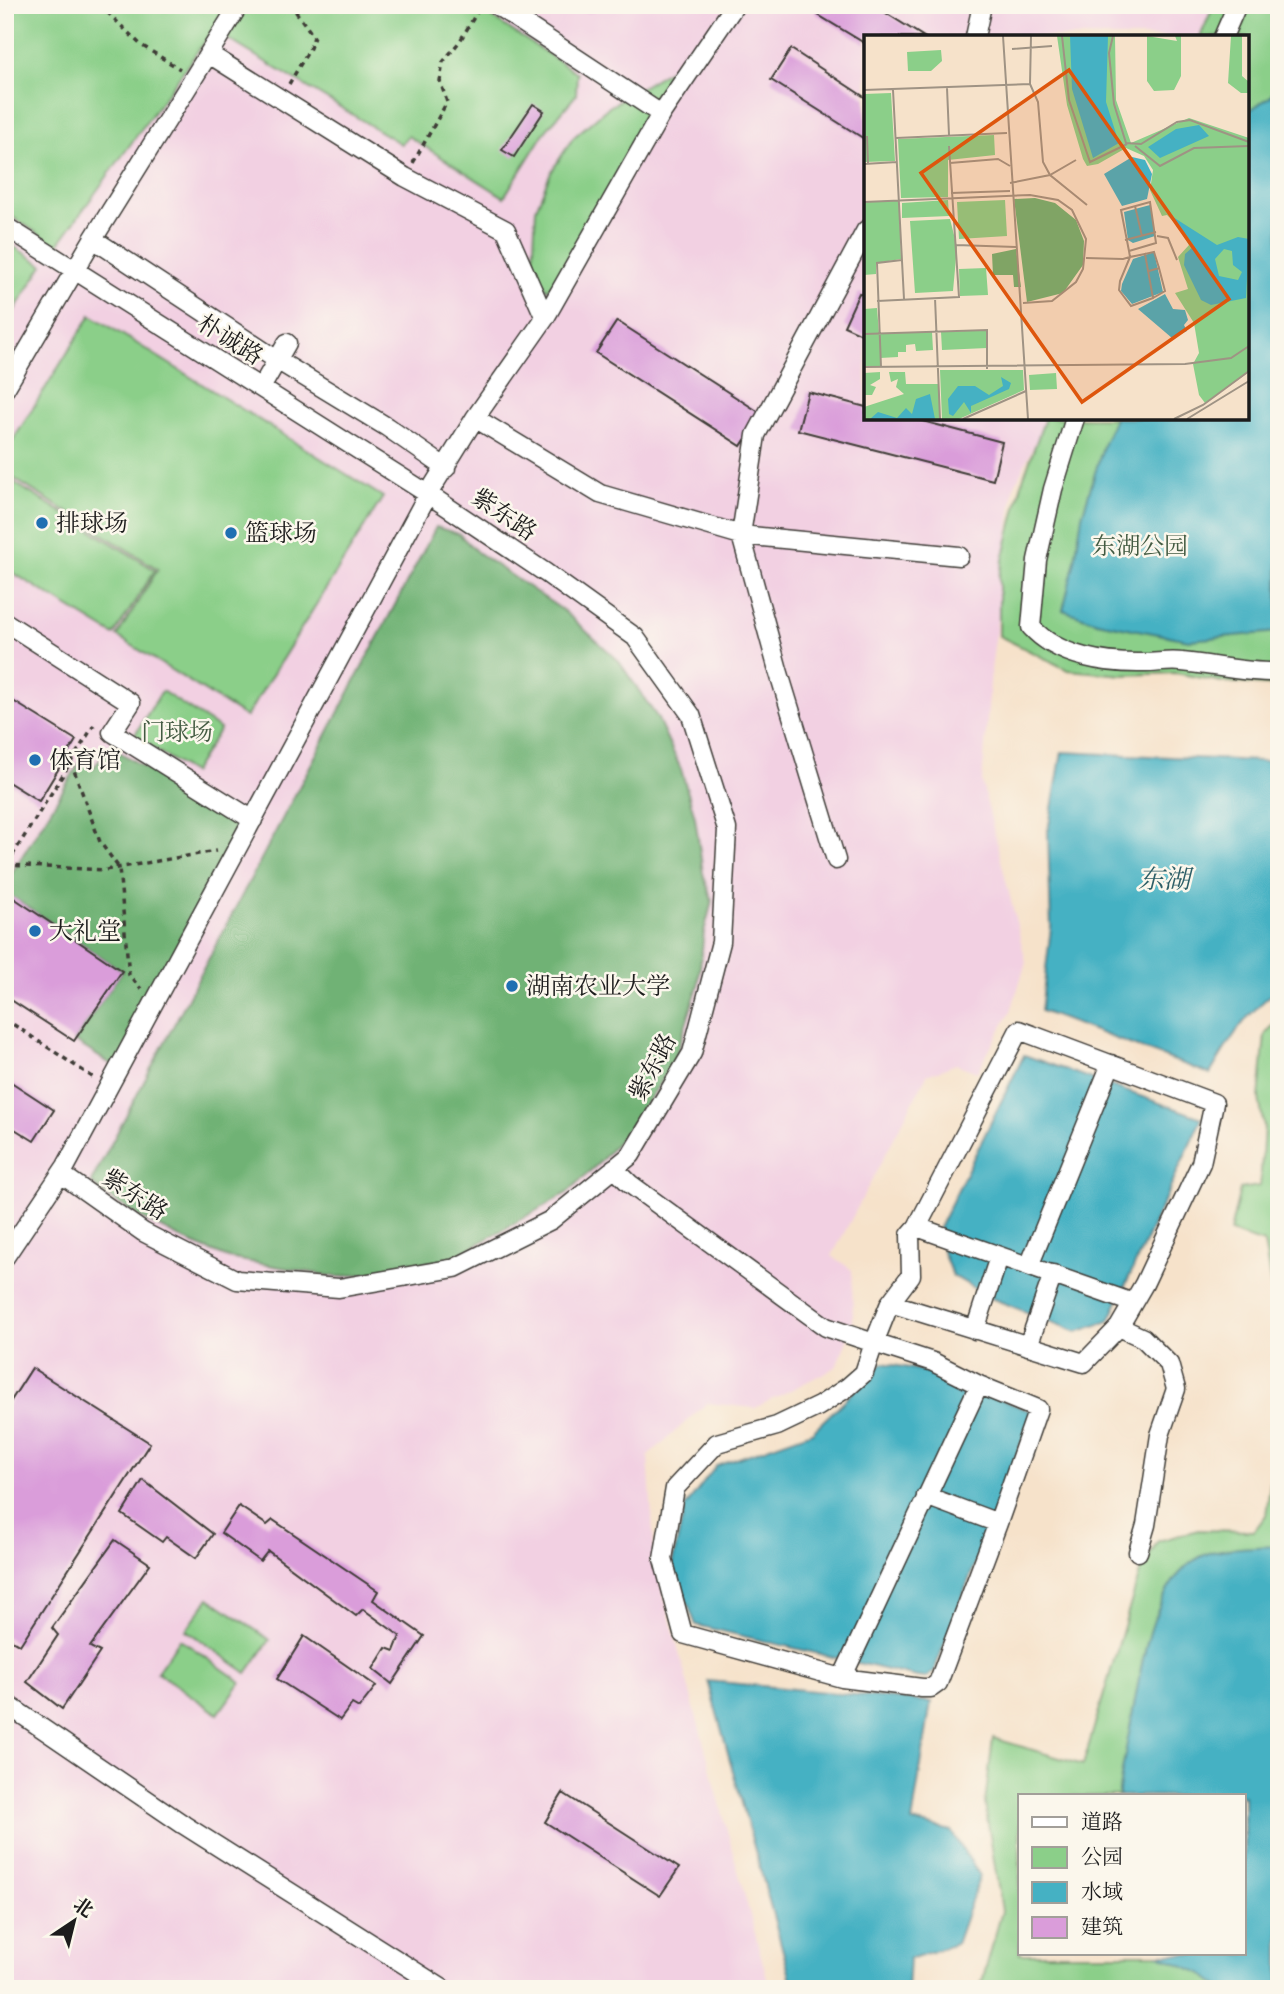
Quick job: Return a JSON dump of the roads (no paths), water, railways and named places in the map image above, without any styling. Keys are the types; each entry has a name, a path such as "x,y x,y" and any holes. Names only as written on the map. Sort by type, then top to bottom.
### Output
{"street":[{"path":"5,389 93,239 239,5"},
{"path":"496,5 661,114"},
{"path":"5,1257 61,1174 428,494 475,418 545,318 661,114 735,5"},
{"path":"975,35 982,5"},
{"path":"1224,35 1237,5"},
{"path":"209,54 405,177 506,230 545,318"},
{"name":"朴诚路","path":"5,226 428,494"},
{"path":"836,860 778,670 741,535 756,435 864,234"},
{"path":"93,239 277,360 387,427 446,468"},
{"path":"261,388 287,343"},
{"path":"475,418 600,494 741,535 959,556"},
{"path":"1074,420 1053,489 1037,561 1031,626 1042,639 1070,652 1103,661 1180,661 1226,669 1279,672"},
{"name":"紫东路","path":"61,1174 143,1232 237,1280 339,1288 455,1268 551,1220 631,1155 692,1053 721,942 727,829 691,715 635,637 547,573 428,494"},
{"path":"5,622 131,703 112,732 253,820"},
{"path":"614,1168 630,1184 826,1326 874,1343 933,1362 979,1386 1038,1409 938,1683 931,1688 844,1672 683,1634 663,1559 675,1488 717,1443 777,1426 819,1406 863,1373 874,1343 890,1303 911,1275 910,1235 922,1229 1019,1030 1109,1071 1214,1103 1201,1163 1129,1301 1119,1327 1084,1363 890,1303"},
{"path":"1028,1266 1109,1071"},
{"path":"922,1229 1129,1301"},
{"path":"975,1330 999,1257"},
{"path":"1028,1346 1053,1274"},
{"path":"1119,1327 1143,1338 1169,1364 1176,1389 1160,1435 1146,1525 1138,1552"},
{"path":"844,1672 979,1386"},
{"path":"926,1496 997,1523"},
{"path":"5,1703 184,1825 443,1989"}],"water":[{"name":"东湖公园","path":"1279,82 1278,632 1189,640 1097,622 1063,610 1082,516 1104,443 1114,420 1249,420 1249,111 1271,96"},
{"name":"东湖","path":"1062,752 1279,762 1279,989 1248,1017 1210,1074 1041,1011 1051,927 1048,831"},
{"path":"1024,1055 1202,1118 1109,1321 1077,1332 991,1298 952,1275 936,1234"},
{"path":"883,1363 935,1373 1033,1412 934,1671 926,1678 917,1677 696,1625 672,1564 685,1507 716,1466 812,1432"},
{"path":"1279,1546 1279,1989 1222,1989 1203,1974 1159,1955 1246,1955 1246,1794 1119,1794 1147,1641 1164,1597 1176,1578 1191,1563 1209,1553 1233,1548"},
{"path":"708,1681 931,1702 912,1822 951,1831 980,1876 956,1944 909,1959 907,1989 793,1987"}],"place":[{"name":"排球场","path":"42,523"},
{"name":"篮球场","path":"231,533"},
{"name":"体育馆","path":"35,760"},
{"name":"大礼堂","path":"35,931"},
{"name":"湖南农业大学","path":"512,986"}],"park label":[{"name":"门球场","path":"177,732"}]}
